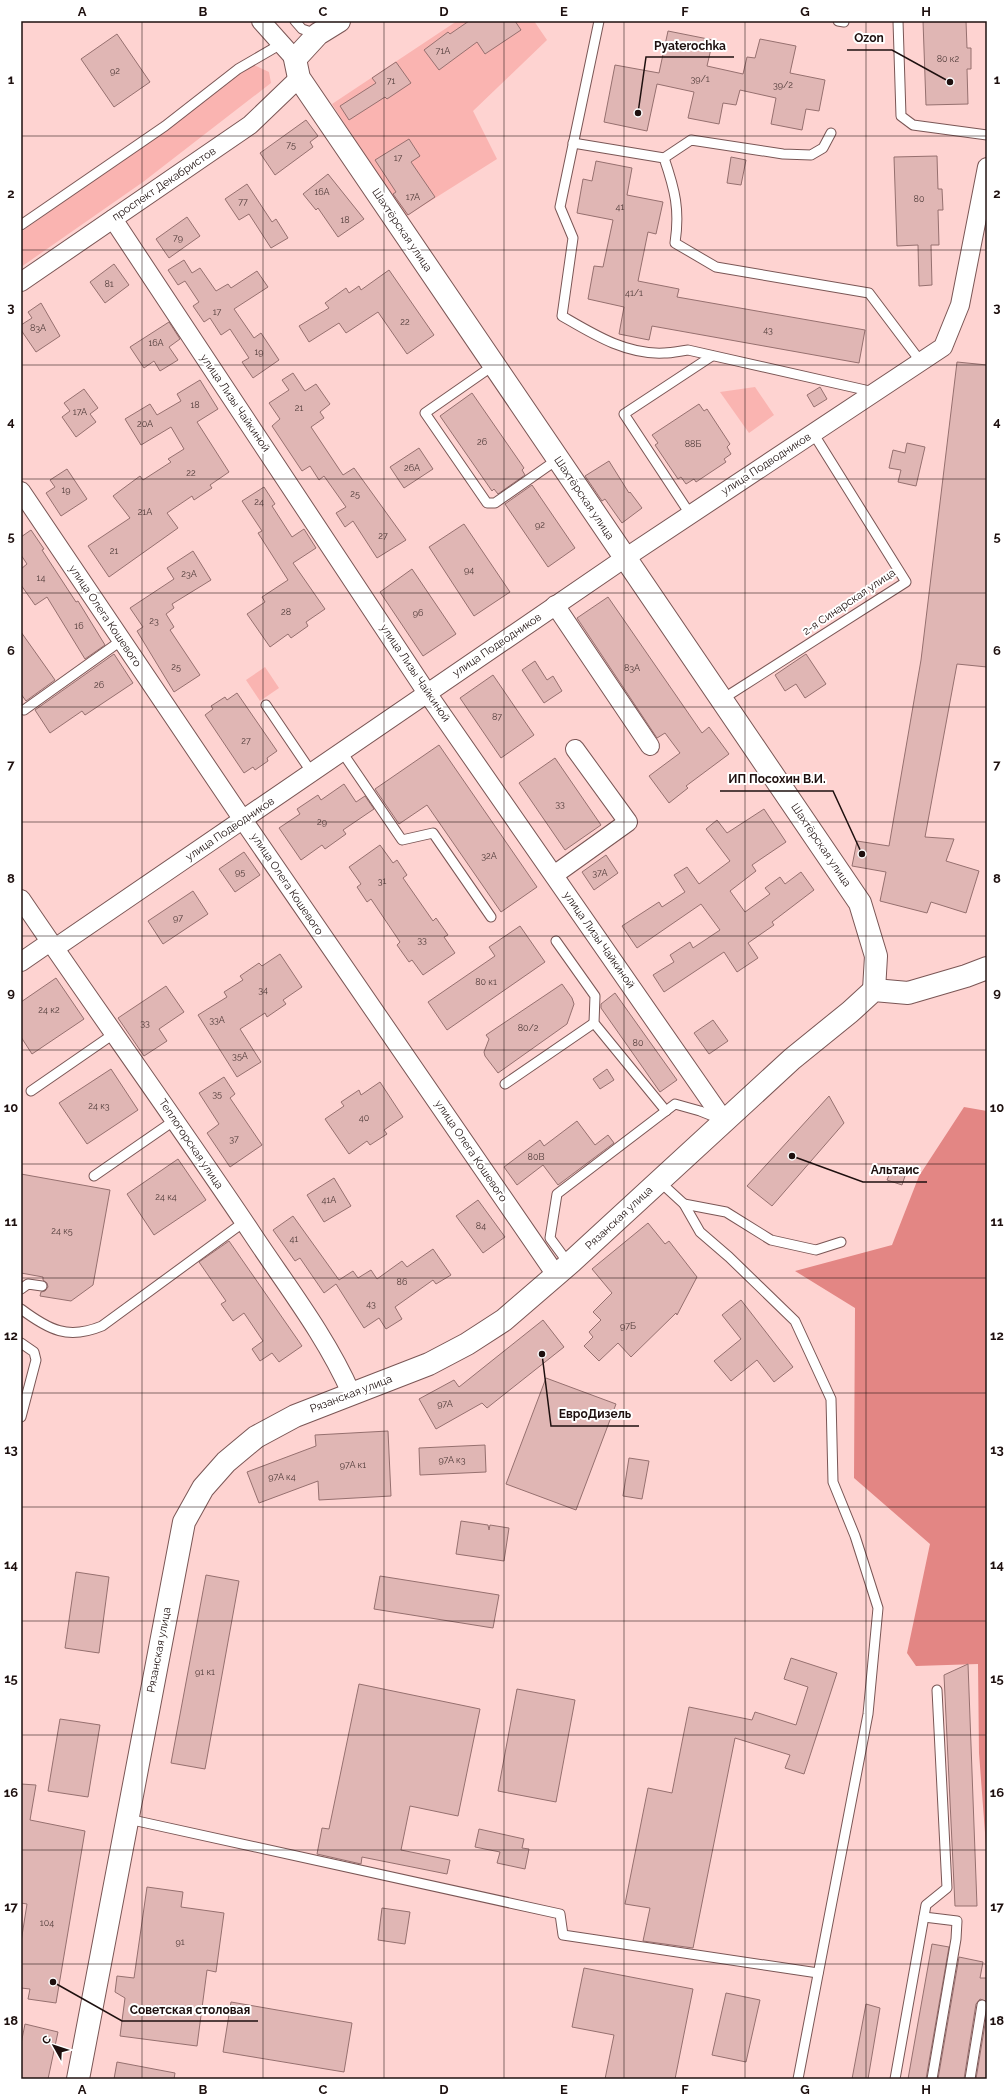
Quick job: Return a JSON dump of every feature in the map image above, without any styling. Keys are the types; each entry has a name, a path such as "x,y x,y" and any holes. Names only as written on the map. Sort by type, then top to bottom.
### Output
{"main road":[{"name":"проспект Декабристов","path":"292,60 318,34 339,21"},
{"name":"Шахтёрская улица","path":"292,60 494,365 860,903 876,956 874,990"},
{"path":"874,990 908,993 966,976 987,968"},
{"name":"Рязанская улица","path":"78,2079 184,1522 203,1488 226,1462 256,1437 295,1416 429,1364 467,1344 504,1320 563,1270 792,1059 850,1012 874,990"}],"street":[{"name":"Шахтёрская улица","path":"261,21 292,60"},
{"name":"проспект Декабристов","path":"21,282 250,125 292,60"},
{"name":"улица Подводников","path":"21,962 52,945 244,820 554,605 943,347 960,305 987,167"},
{"name":"улица Лизы Чайкиной","path":"113,219 427,693 725,1122"},
{"name":"улица Олега Кошевого","path":"21,491 244,820 563,1270"},
{"path":"554,605 650,746"},
{"path":"554,875 628,822 575,749"},
{"name":"Теплогорская улица","path":"21,899 115,1033 244,1222 338,1363 352,1393"}],"lane":[{"path":"295,21 302,29 318,34"},
{"path":"599,21 560,207 573,238 562,316 591,333 623,348 663,354 688,350 875,393"},
{"path":"898,21 901,116 913,125 987,135"},
{"path":"21,225 164,126 238,69 292,60"},
{"path":"573,144 664,158 691,140 783,154 811,155 823,148 831,133"},
{"path":"664,158 675,189 678,222 675,243 716,267 870,293 921,362"},
{"path":"690,514 624,414 712,356"},
{"path":"494,365 425,413 487,503 495,503 558,459"},
{"name":"2-я Синарская улица","path":"721,700 906,582 813,433"},
{"path":"24,710 122,640"},
{"path":"266,705 312,773"},
{"path":"342,752 402,840 433,833 491,917"},
{"path":"556,941 595,996 594,1023 666,1111"},
{"path":"505,1084 594,1023"},
{"path":"31,1091 115,1033"},
{"path":"563,1270 550,1238 557,1194 674,1104 700,1111 725,1122"},
{"path":"94,1176 175,1120"},
{"path":"659,1181 684,1204 700,1232 730,1257 795,1321 830,1399 833,1482 855,1536 878,1608 868,1714 798,2079"},
{"path":"684,1204 726,1212 771,1240 816,1250 841,1242"},
{"path":"21,1309 37,1320 63,1333 87,1332 102,1326 244,1222"},
{"path":"21,1289 28,1284 42,1286"},
{"path":"21,1343 34,1352 36,1360 21,1416"},
{"path":"895,2079 926,1905 947,1888 937,1690"},
{"path":"128,1819 560,1914 562,1936 818,1973"},
{"path":"924,1917 957,1921 956,1939 932,2079"},
{"path":"970,2079 982,2005"}],"shaded area":[{"path":"457,21 534,21 547,40 473,111 497,159 405,217 332,104"},
{"path":"252,64 269,72 271,83 143,182 21,267 21,232 220,89"},
{"path":"755,387 774,415 749,433 720,392"},
{"path":"265,667 279,688 260,701 246,680"},
{"path":"964,1107 987,1111 987,1859 979,1753 978,1664 916,1666 907,1653 930,1544 854,1478 855,1308 795,1271 892,1245 919,1176"}],"building":[{"path":"469,21 515,21 521,30 485,54 477,42 439,70 424,50 448,32 450,34"},
{"path":"923,21 966,21 967,48 971,48 971,69 967,69 968,104 926,105"},
{"path":"668,31 713,40 707,66 743,74 747,57 755,58 760,39 796,46 790,73 825,80 819,111 806,109 802,130 771,124 776,98 740,90 736,105 723,103 719,124 688,118 694,92 657,84 647,131 604,122 615,65 659,73"},
{"path":"117,34 150,82 114,107 81,59"},
{"path":"396,62 411,83 387,99 385,97 349,120 340,106 376,83 372,78"},
{"path":"306,120 318,136 310,142 313,147 275,175 260,153"},
{"path":"409,139 420,156 411,162 435,197 408,215 393,194 396,192 375,160"},
{"path":"937,156 938,189 942,189 943,210 938,210 939,245 931,245 932,285 919,286 918,245 897,246 894,157"},
{"path":"731,157 746,160 741,185 727,183"},
{"path":"596,161 632,168 627,195 663,202 656,234 648,232 638,281 679,289 677,297 865,330 859,363 652,326 649,340 619,334 624,307 588,299 594,266 603,267 613,220 577,213 583,179 592,181"},
{"path":"328,174 364,219 338,237 318,208 316,210 303,194"},
{"path":"247,184 272,222 276,219 288,238 271,248 249,214 239,220 225,199"},
{"path":"187,217 200,236 169,258 156,239"},
{"path":"184,260 192,273 200,268 216,291 228,284 231,288 257,271 268,287 234,309 254,338 261,333 279,360 253,378 242,362 249,358 230,329 221,335 210,318 204,322 193,306 199,302 185,281 178,285 168,270"},
{"path":"114,264 129,285 105,303 90,282"},
{"path":"389,270 434,335 407,354 378,312 346,333 339,323 309,342 299,326 329,308 325,303 346,288 349,293 359,286 361,290"},
{"path":"41,303 60,336 36,352 21,330 21,325 32,318 28,312"},
{"path":"169,322 180,339 169,347 178,360 160,371 154,361 144,368 130,347"},
{"path":"957,362 987,365 987,667 957,664 925,837 954,839 946,861 979,871 966,913 931,902 927,913 880,901 886,872 852,866 857,841 889,846 921,660"},
{"path":"293,373 305,391 316,384 330,404 320,412 324,418 311,427 343,475 354,468 406,540 377,558 353,521 345,527 336,513 346,507 324,476 319,480 310,466 302,471 272,426 280,419 269,403 289,390 282,380"},
{"path":"200,380 218,409 197,422 229,472 210,485 212,488 194,500 192,496 167,513 178,528 109,577 88,546 130,518 113,496 140,476 143,480 171,462 168,459 184,449 171,427 141,445 125,419 150,404 157,415 181,401 177,394"},
{"path":"820,387 827,399 814,407 807,395"},
{"path":"84,389 98,408 90,414 96,422 76,437 62,417 70,411 64,403"},
{"path":"472,393 524,468 522,470 525,475 498,494 494,489 492,491 440,416"},
{"path":"699,404 704,411 707,409 730,444 727,447 731,454 724,459 726,462 696,482 694,479 686,484 681,477 678,479 655,445 658,443 652,435"},
{"path":"907,443 925,447 916,486 898,482 901,470 889,468 893,450 905,453"},
{"path":"419,448 433,469 404,488 390,467"},
{"path":"609,461 629,493 630,492 642,508 622,523 605,499 602,501 585,476"},
{"path":"67,469 87,499 61,516 46,493 55,487 50,480"},
{"path":"532,485 575,548 548,567 505,504"},
{"path":"264,487 275,504 272,506 292,537 304,529 316,548 293,563 325,609 306,622 308,626 291,638 288,634 270,647 247,614 265,602 262,597 288,580 258,533 262,531 242,501"},
{"path":"464,524 510,592 474,616 429,547"},
{"path":"31,530 44,549 42,550 76,602 78,601 105,645 85,659 47,597 35,605 21,585 21,569 27,564 21,555 21,537"},
{"path":"193,551 211,580 172,604 174,608 166,614 174,627 170,630 200,675 174,692 137,631 143,627 130,608 174,579 167,568"},
{"path":"412,569 456,634 423,656 380,592"},
{"path":"608,597 702,733 709,727 729,754 686,786 688,788 669,803 649,776 680,753 665,733 657,738 577,618"},
{"path":"21,632 55,680 26,701 21,694"},
{"path":"114,654 133,683 85,715 82,711 50,733 35,710"},
{"path":"806,654 826,684 805,698 796,684 785,691 775,675"},
{"path":"535,661 547,680 553,676 562,691 544,703 522,670"},
{"path":"493,675 534,735 501,758 460,698"},
{"path":"237,693 277,751 267,758 268,761 255,770 253,767 244,773 205,715 213,709 211,706 225,697 227,700"},
{"path":"439,745 537,887 501,912 427,805 399,824 375,789"},
{"path":"555,758 601,825 565,850 519,783"},
{"path":"344,784 356,802 365,796 374,809 343,830 346,834 325,849 322,845 301,860 279,828 300,814 297,809 318,795 321,800"},
{"path":"764,809 786,842 752,865 756,871 730,891 745,912 770,894 765,888 780,877 785,884 801,872 814,890 772,922 774,925 748,943 758,958 737,972 724,952 664,992 653,975 674,962 670,955 690,942 693,948 720,930 701,904 637,948 622,926 659,902 662,907 685,892 674,875 687,867 699,884 730,861 706,829 717,820 727,833"},
{"path":"380,845 393,863 397,860 407,875 403,878 433,921 436,918 448,935 444,937 455,953 423,975 412,960 409,962 397,945 400,942 371,899 367,902 357,887 361,884 349,867"},
{"path":"244,852 260,875 235,892 219,869"},
{"path":"606,855 618,873 594,890 582,872"},
{"path":"193,891 208,914 163,944 148,921"},
{"path":"520,926 545,962 447,1030 428,1002 495,956 489,947"},
{"path":"280,954 302,987 283,1000 286,1004 267,1017 265,1013 240,1029 261,1062 237,1077 198,1015 227,997 224,992 243,980 240,976 259,963 262,966"},
{"path":"56,978 84,1019 32,1054 21,1037 21,1002"},
{"path":"562,984 572,998 574,1004 567,1024 498,1073 485,1056 484,1052 489,1039 486,1035"},
{"path":"166,986 184,1012 159,1029 167,1041 144,1056 118,1018"},
{"path":"615,993 677,1080 660,1092 601,1008 601,1004"},
{"path":"713,1020 728,1041 709,1054 694,1033"},
{"path":"111,1069 138,1110 87,1144 59,1103"},
{"path":"607,1069 614,1080 600,1089 593,1079"},
{"path":"224,1077 235,1094 230,1098 262,1145 230,1167 207,1133 219,1124 199,1093"},
{"path":"380,1082 403,1117 384,1130 387,1134 370,1145 367,1141 349,1154 325,1119 344,1106 341,1102 359,1090 361,1095"},
{"path":"829,1096 844,1123 772,1206 747,1186"},
{"path":"577,1121 595,1145 608,1135 614,1143 558,1185 543,1165 517,1185 504,1167 540,1140 544,1146"},
{"path":"178,1159 206,1200 154,1235 127,1194"},
{"path":"892,1168 906,1173 902,1185 887,1180"},
{"path":"21,1174 110,1190 93,1285 71,1301 40,1296 41,1292 45,1291 48,1287 47,1283 43,1280 43,1277 21,1273"},
{"path":"334,1178 351,1206 324,1222 307,1195"},
{"path":"478,1200 505,1237 483,1253 456,1216"},
{"path":"293,1216 339,1280 353,1271 358,1278 371,1270 377,1279 402,1261 407,1267 433,1249 451,1275 436,1284 433,1280 395,1307 402,1319 386,1329 379,1318 364,1328 336,1284 324,1293 300,1258 295,1261 273,1230"},
{"path":"648,1223 665,1244 669,1241 697,1277 677,1315 676,1313 631,1357 618,1343 599,1361 584,1346 593,1337 589,1332 601,1320 593,1312 612,1293 592,1269"},
{"path":"229,1241 302,1346 279,1362 272,1353 260,1361 252,1349 263,1341 244,1313 233,1321 221,1304 226,1301 199,1262"},
{"path":"741,1300 793,1367 774,1382 757,1360 731,1381 714,1361 741,1339 722,1315"},
{"path":"543,1320 564,1347 487,1408 482,1403 436,1429 419,1399 454,1380 459,1387"},
{"path":"546,1378 616,1404 576,1510 506,1484"},
{"path":"388,1431 391,1496 319,1500 318,1481 259,1503 247,1472 316,1446 315,1435"},
{"path":"485,1445 486,1472 420,1475 419,1448"},
{"path":"629,1458 649,1461 642,1499 623,1496"},
{"path":"461,1521 488,1525 489,1530 490,1525 509,1528 504,1561 456,1554"},
{"path":"76,1572 109,1577 99,1653 65,1648"},
{"path":"206,1575 239,1581 205,1769 171,1763"},
{"path":"380,1576 499,1595 493,1628 374,1609"},
{"path":"791,1658 837,1673 804,1774 785,1768 790,1755 735,1738 693,1948 643,1941 650,1908 625,1904 648,1788 672,1793 689,1707 752,1720 755,1712 796,1725 808,1687 784,1679"},
{"path":"968,1664 977,1906 955,1906 944,1675"},
{"path":"359,1684 480,1709 458,1816 410,1806 401,1850 450,1860 447,1874 362,1857 361,1864 317,1854 322,1828 329,1829"},
{"path":"517,1689 575,1700 556,1802 498,1791"},
{"path":"60,1719 100,1725 88,1797 48,1791"},
{"path":"21,1784 36,1785 30,1820 85,1831 56,2003 28,1999 30,1989 21,1988 21,1942 27,1904 21,1903"},
{"path":"479,1829 524,1839 522,1848 529,1849 525,1869 497,1863 500,1852 475,1847"},
{"path":"147,1887 183,1892 181,1907 224,1913 216,1972 207,1970 197,2046 120,2036 125,1998 115,1992 117,1976 134,1978"},
{"path":"382,1908 410,1912 405,1944 378,1940"},
{"path":"932,1944 949,1947 926,2079 908,2079"},
{"path":"959,1957 983,1962 980,1978 987,1978 987,2002 980,1999 976,2004 964,2079 938,2079"},
{"path":"584,1968 693,1989 675,2079 605,2079 614,2035 572,2027"},
{"path":"726,1993 760,2000 746,2062 712,2055"},
{"path":"231,2002 352,2023 344,2072 223,2052"},
{"path":"866,2004 880,2008 868,2079 852,2079"},
{"path":"987,2012 987,2079 976,2079"},
{"path":"25,2024 58,2032 48,2079 21,2079 21,2044"},
{"path":"117,2062 175,2073 174,2079 114,2079"}],"place":[{"name":"Ozon","path":"950,82"},
{"name":"Pyaterochka","path":"638,113"},
{"name":"ИП Посохин В.И.","path":"862,854"},
{"name":"Альтаис","path":"792,1156"},
{"name":"ЕвроДизель","path":"542,1354"},
{"name":"Советская столовая","path":"53,1982"}]}
